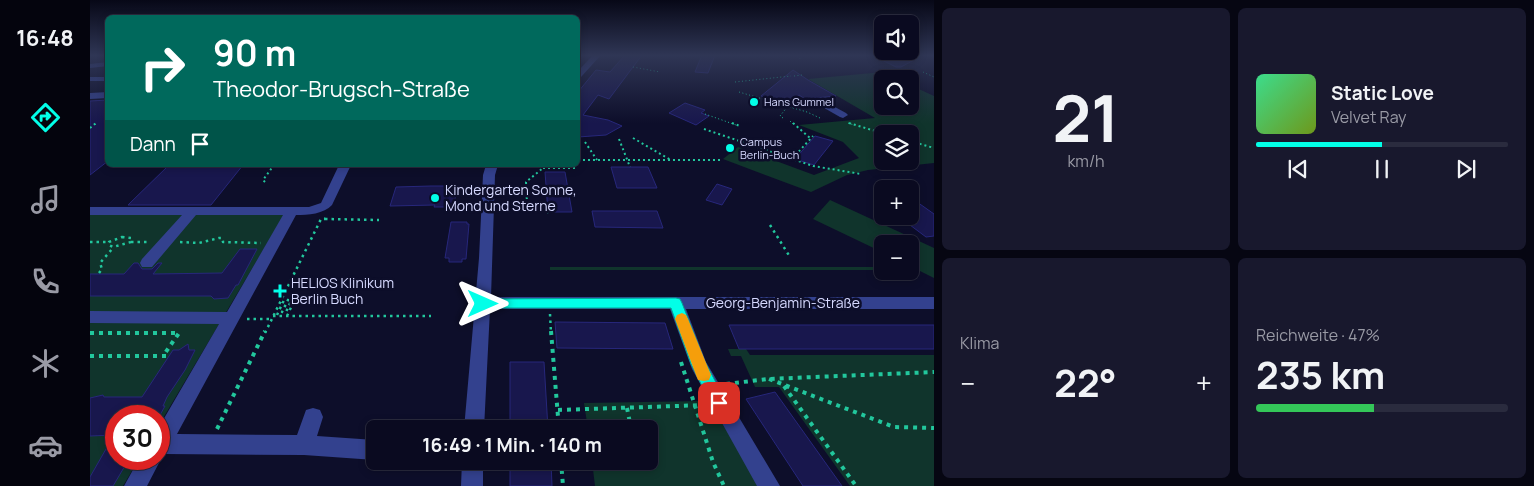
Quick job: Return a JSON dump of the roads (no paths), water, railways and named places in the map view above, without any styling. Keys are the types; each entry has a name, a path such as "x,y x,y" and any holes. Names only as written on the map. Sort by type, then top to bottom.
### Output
{"street":[{"path":"90,79 105,79"},
{"path":"90,96 105,95"},
{"path":"822,103 844,119"},
{"path":"91,211 310,211 326,205 344,167"},
{"path":"475,420 483,304 489,176 491,167"},
{"path":"147,263 192,211"},
{"path":"170,425 292,211"},
{"path":"676,303 698,364 714,395 769,486"},
{"name":"Georg-Benjamin-Straße","path":"483,304 934,303"},
{"path":"90,317 231,318"},
{"path":"304,446 313,417"},
{"path":"472,486 473,470"}],"lane":[{"path":"170,449 210,445 304,446 366,449"},
{"path":"135,486 144,470"}],"place":[{"name":"Hans Gummel","path":"754,102"},
{"name":"Campus Berlin-Buch","path":"730,148"},
{"name":"Kindergarten Sonne, Mond und Sterne","path":"435,198"},
{"name":"HELIOS Klinikum Berlin Buch","path":"280,291"}]}
